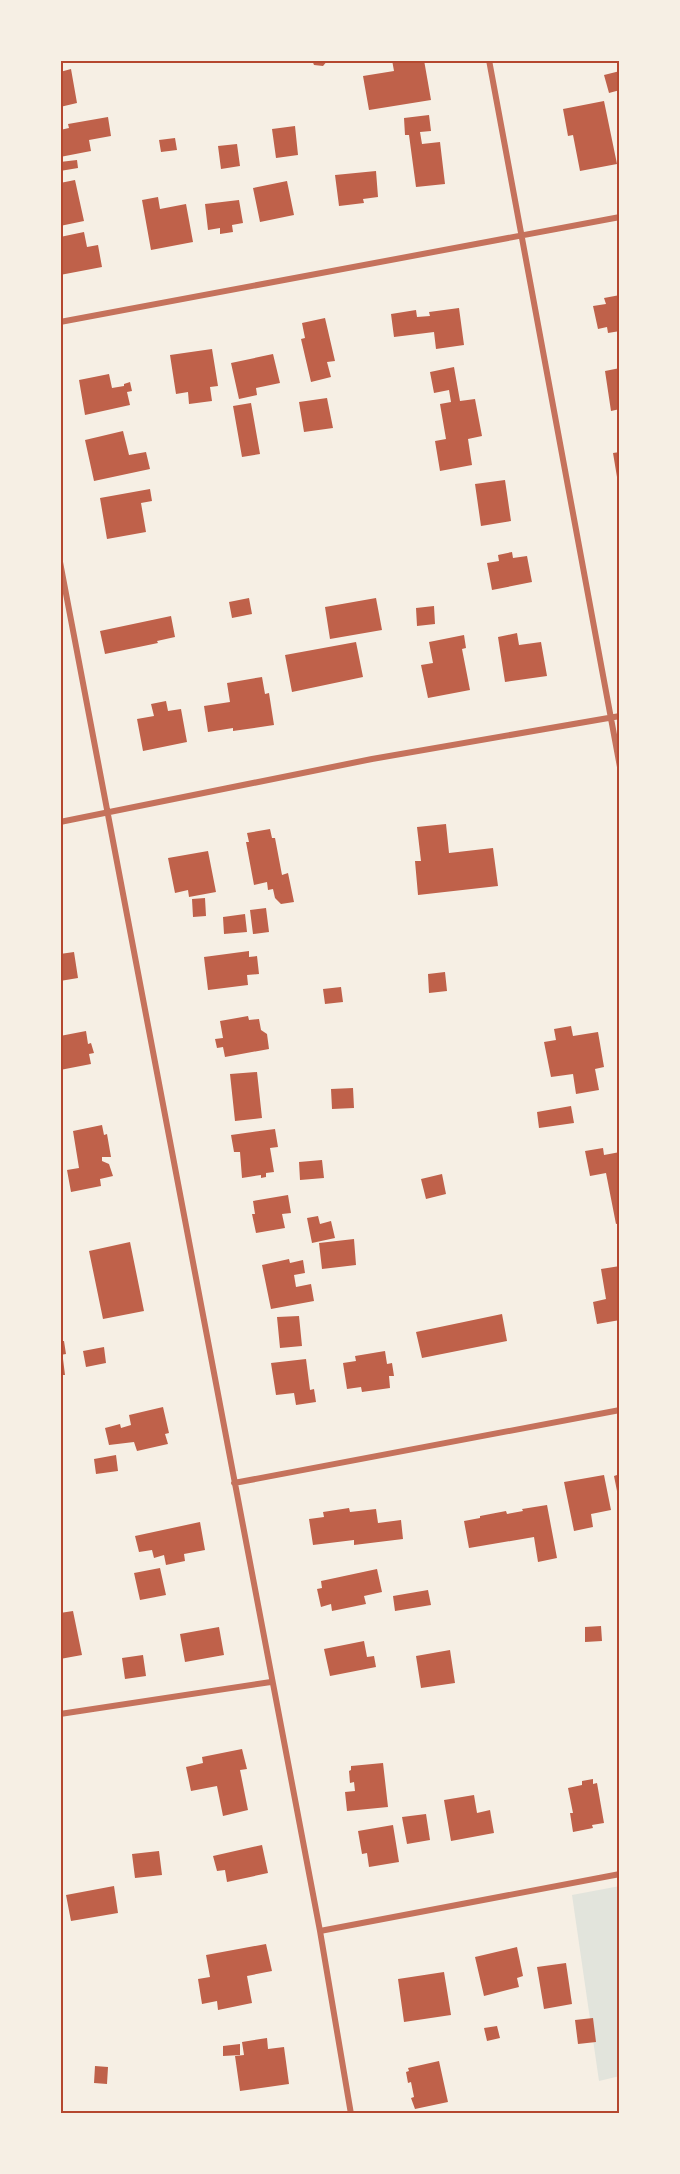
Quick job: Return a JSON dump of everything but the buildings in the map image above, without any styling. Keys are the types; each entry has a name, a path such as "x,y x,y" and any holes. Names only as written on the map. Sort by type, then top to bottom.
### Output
{"street":[{"path":"489,60 620,767"},
{"path":"60,322 620,217"},
{"path":"60,562 271,1682 320,1930 351,2114"},
{"path":"60,822 372,759 620,716"},
{"path":"234,1483 620,1410"},
{"path":"60,1714 271,1682"},
{"path":"320,1930 620,1874"}],"shaded area":[{"path":"620,1886 620,2076 599,2081 572,1895"}]}
